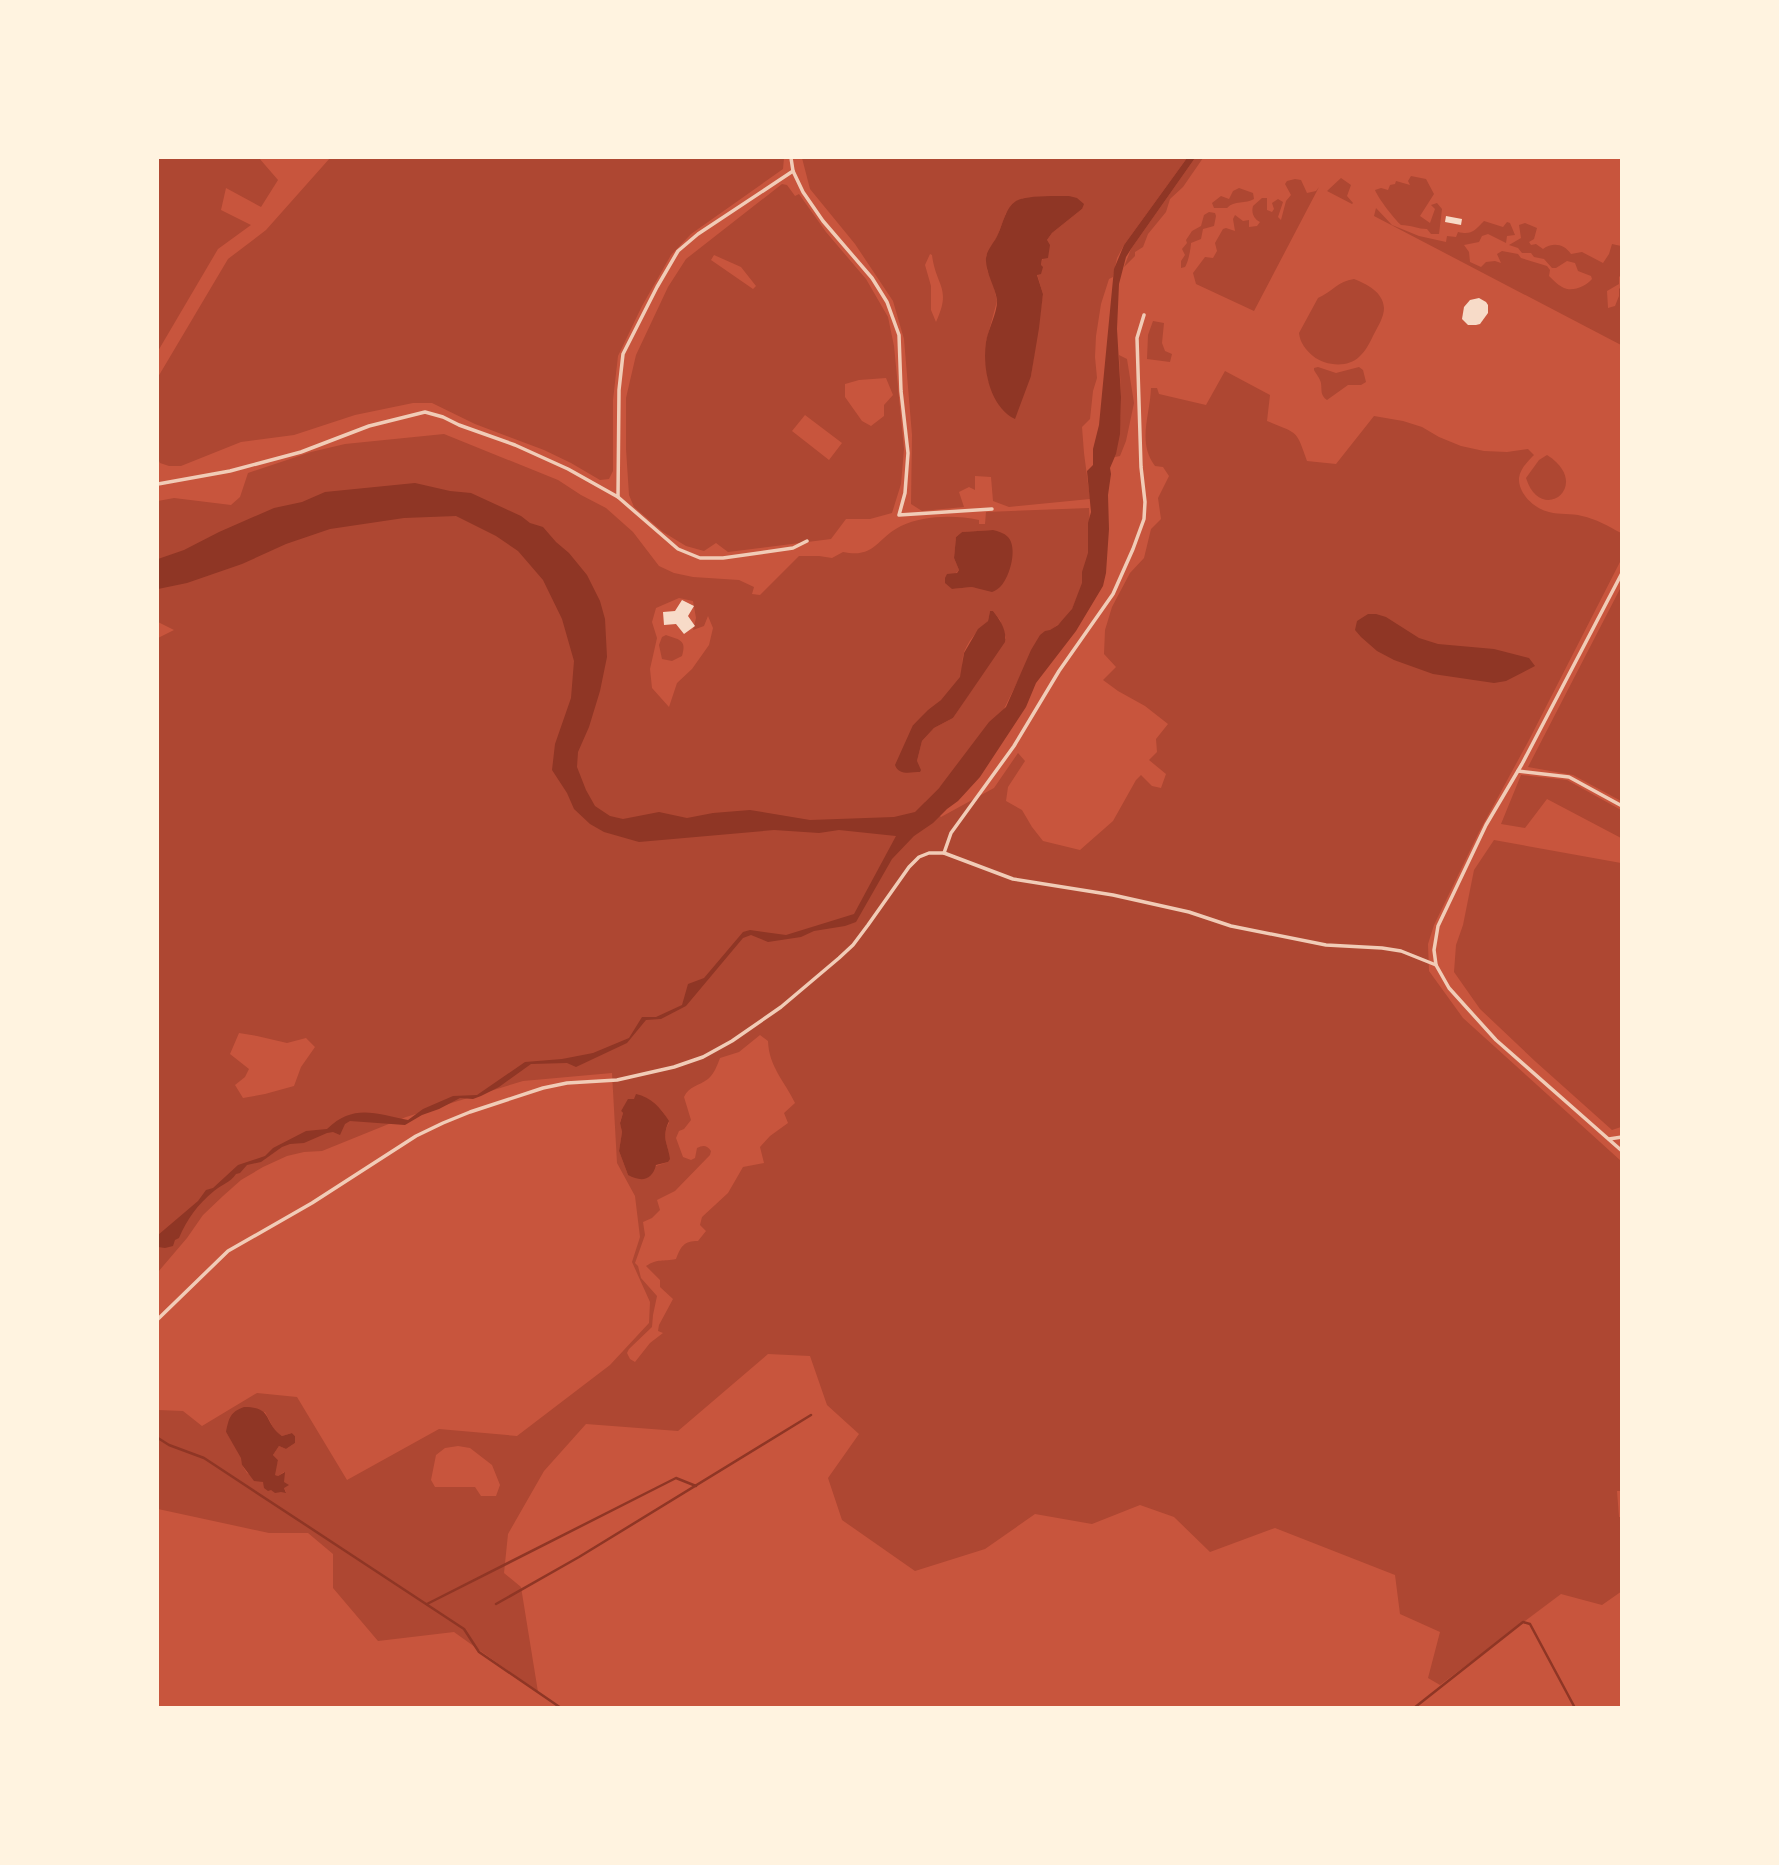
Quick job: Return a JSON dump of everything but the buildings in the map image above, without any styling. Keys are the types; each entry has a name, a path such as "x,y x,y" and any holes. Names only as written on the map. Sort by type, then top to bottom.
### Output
{"street":[{"path":"791,158 793,171 803,192 823,221 872,278 887,302 899,335 901,391 908,453 905,493 899,515 992,509"},
{"path":"618,497 619,390 623,354 657,287 678,251 698,234 793,171"},
{"path":"944,853 951,834 1014,746 1059,671 1113,594 1133,549 1144,519 1145,502 1141,467 1137,338 1144,315"},
{"path":"158,484 230,471 301,452 369,426 425,412 515,445 568,469 618,497 678,549 700,558 723,558 793,548 807,541"},
{"path":"1622,573 1518,771 1486,825 1438,926 1434,950 1436,965 1449,988 1496,1040 1622,1151"},
{"path":"1518,771 1569,777 1622,806"},
{"path":"158,1319 228,1251 434,1127 543,1088 566,1083 617,1080 674,1067 703,1057 732,1041 781,1007 853,944 893,888 919,857 929,853 944,853 1013,879 1113,895 1189,912 1231,926 1326,945 1401,951 1436,965"},
{"path":"1609,1139 1622,1137"}],"shaded area":[{"path":"158,158 259,158 278,180 261,207 226,188 221,210 251,225 218,249 158,351"},
{"path":"330,158 784,158 783,169 691,234 671,255 642,306 618,356 613,400 613,471 609,479 600,480 544,450 475,424 432,403 413,403 355,415 294,435 241,442 181,466 160,463 158,377 228,259 266,230"},
{"path":"802,158 1187,158 1124,245 1101,304 1096,336 1097,378 1090,419 1082,427 1090,499 1009,507 993,501 991,477 975,476 975,490 969,487 959,492 964,507 922,511 911,504 912,435 904,339 893,301 855,244 810,189","holes":["1069,196 1082,209 1047,240 1037,274 1043,294 1031,376 994,395 988,380 985,358 986,342 997,301 987,270 986,256 1006,213 1023,198","930,254 943,294 936,322 931,310 931,286 925,265"]},
{"path":"1187,158 1195,158 1126,257 1119,284 1117,329 1120,434 1110,468 1109,529 1103,586 1076,631 1036,683 1026,707 980,777 958,801 914,836 892,859 856,922 814,931 801,937 768,942 751,935 743,938 686,1006 661,1019 646,1020 627,1043 576,1067 567,1063 531,1064 499,1087 481,1096 473,1099 460,1098 405,1125 350,1121 345,1124 340,1135 327,1133 304,1143 282,1147 261,1162 247,1165 208,1196 194,1212 173,1246 158,1247 158,1235 198,1201 206,1190 213,1188 238,1165 265,1156 273,1148 306,1131 327,1129 337,1121 356,1113 375,1113 408,1120 423,1109 453,1096 477,1095 525,1062 593,1053 629,1038 642,1017 656,1017 682,1005 688,984 704,978 743,932 750,930 786,935 854,914 896,836 839,830 819,833 774,830 639,842 604,832 590,824 574,809 552,770 555,744 571,698 574,661 562,619 543,580 518,551 496,536 456,516 404,518 330,529 286,544 242,564 187,583 158,589 158,559 184,550 274,508 302,502 325,492 415,483 471,493 543,527 587,575 600,601 605,619 607,657 600,691 578,752 577,767 595,806 610,816 623,819 659,812 687,818 750,810 810,820 894,817 915,812 939,788 989,722 1006,707 1040,635 1058,625 1072,609 1082,583 1082,572 1088,553 1088,523 1091,512 1087,471 1093,465 1093,449 1099,425 1114,269 1124,245"},
{"path":"1195,158 1203,158 1183,187 1170,199 1166,212 1148,234 1143,247 1135,252 1135,256 1124,267 1131,249"},
{"path":"1411,176 1426,179 1434,194 1420,216 1430,223 1435,209 1431,205 1437,203 1442,209 1439,234 1401,225 1375,190 1388,190 1396,181 1410,185 1408,181"},
{"path":"1341,178 1351,185 1347,196 1352,204 1327,191"},
{"path":"1295,179 1301,180 1307,193 1316,191 1319,187 1254,311 1196,284 1193,273 1205,257 1213,258 1217,251 1215,243 1223,229 1235,231 1235,215 1243,221 1249,220 1249,227 1257,226 1260,222 1254,216 1253,206 1262,198 1267,198 1267,210 1272,212 1272,203 1278,199 1283,202 1278,217 1281,220 1286,201 1291,195 1285,184"},
{"path":"782,184 787,185 795,196 799,194 826,232 866,279 888,317 894,346 904,449 901,484 892,513 870,519 846,519 831,539 728,552 716,543 704,551 686,546 663,532 634,507 629,495 626,398 636,355 668,287 686,259","holes":["714,255 741,267 756,286 753,289 711,260","886,378 893,395 884,405 884,416 871,426 862,421 845,397 845,384","805,415 842,443 829,460 792,431"]},
{"path":"1239,188 1253,193 1254,199 1227,208 1214,208 1212,203 1221,196 1229,199 1233,191"},
{"path":"1069,196 1084,204 1082,209 1047,240 1050,245 1048,258 1042,259 1041,274 1037,275 1043,294 1031,376 1015,419 999,406 987,375 986,342 997,300 987,268 987,255 1007,212 1016,201 1034,197"},
{"path":"1376,208 1392,225 1419,236 1446,242 1447,236 1456,237 1458,232 1472,231 1484,221 1503,227 1507,222 1510,223 1515,235 1507,236 1506,243 1488,234 1482,236 1479,242 1464,245 1469,252 1470,262 1481,267 1486,262 1501,263 1497,254 1502,251 1518,254 1521,258 1547,266 1550,270 1549,276 1568,289 1583,286 1592,279 1591,276 1578,271 1575,263 1567,261 1552,268 1544,259 1534,257 1531,253 1522,253 1518,248 1509,245 1521,238 1519,225 1525,223 1537,228 1534,239 1529,242 1531,245 1536,244 1543,249 1558,245 1571,254 1582,252 1603,263 1612,244 1621,246 1619,284 1607,291 1608,308 1615,306 1621,287 1621,345 1374,216"},
{"path":"1215,213 1214,226 1203,229 1201,239 1191,243 1186,265 1181,268 1185,255 1182,249 1187,243 1186,240 1192,231 1201,226 1204,215"},
{"path":"1354,279 1369,286 1381,297 1384,308 1382,318 1366,349 1354,361 1343,364 1324,362 1306,349 1299,333 1318,298"},
{"path":"1153,321 1164,323 1162,343 1165,351 1172,354 1170,362 1147,359 1148,335"},
{"path":"1119,355 1127,359 1134,403 1126,441 1120,456 1115,457 1120,419"},
{"path":"1318,367 1336,373 1359,367 1363,370 1366,382 1361,385 1348,385 1327,400 1322,395 1320,381 1314,370"},
{"path":"1225,371 1270,395 1267,421 1285,428 1298,438 1307,461 1336,464 1374,416 1422,427 1461,446 1484,451 1528,449 1534,455 1521,471 1519,484 1524,495 1533,504 1549,512 1592,519 1621,533 1621,560 1479,832 1434,925 1428,944 1429,971 1463,1018 1621,1161 1622,1491 1617,1491 1621,1517 1622,1591 1602,1605 1561,1594 1440,1685 1428,1678 1440,1632 1400,1614 1395,1575 1275,1528 1210,1552 1174,1517 1140,1505 1092,1524 1035,1514 985,1549 915,1571 842,1520 828,1478 859,1434 827,1405 810,1356 768,1354 678,1431 586,1424 544,1471 508,1534 504,1573 521,1587 538,1692 454,1632 378,1641 333,1588 333,1554 308,1533 269,1533 158,1509 158,1410 183,1411 202,1426 257,1393 297,1397 347,1480 439,1429 517,1436 610,1365 649,1323 650,1302 632,1262 640,1237 635,1196 617,1163 612,1073 523,1081 406,1117 322,1151 287,1156 241,1180 223,1196 203,1215 158,1272 158,638 174,630 158,622 158,501 174,498 231,505 240,497 248,473 311,452 345,444 444,434 558,480 606,508 633,532 659,566 693,577 739,580 754,587 752,594 760,595 799,556 832,558 843,552 869,550 893,531 910,522 960,517 979,520 979,524 985,524 986,512 1089,508 1091,544 1082,586 1069,616 1038,640 998,721 955,772 925,802 941,817 994,788 1018,753 1025,761 1008,787 1006,801 1022,810 1043,841 1080,850 1113,821 1141,775 1152,786 1161,788 1166,774 1149,760 1157,752 1156,739 1168,724 1103,680 1116,667 1104,654 1105,630 1112,607 1130,573 1144,558 1151,529 1161,519 1158,498 1169,476 1163,467 1155,466 1147,448 1146,428 1151,388 1157,388 1159,394 1206,405","holes":["993,530 981,588 952,589 947,575 954,575 959,570 954,558 956,537 962,532","679,598 693,601 696,618 693,630 704,626 708,616 713,628 709,645 692,669 677,683 669,707 652,688 650,669 657,638 652,622 656,608","990,611 993,611 1000,620 1006,638 953,718 934,728 922,741 917,761 913,725 955,685 961,676 963,656 973,637 988,621","239,1033 287,1043 306,1038 315,1047 301,1067 294,1086 243,1098 235,1085 245,1077 249,1069 230,1054","760,1035 768,1041 774,1066 795,1103 784,1113 788,1123 760,1147 764,1163 743,1167 728,1193 702,1217 700,1225 706,1231 698,1241 684,1245 676,1259 657,1261 646,1266 660,1280 660,1287 673,1299 659,1325 658,1331 663,1333 650,1343 635,1362 627,1353 652,1327 657,1296 641,1278 635,1263 645,1235 643,1222 660,1210 657,1200 675,1191 710,1155 711,1151 703,1146 697,1148 695,1158 691,1160 683,1157 676,1138 679,1131 691,1120 684,1097 686,1093 710,1077 720,1058 739,1052","634,1099 651,1103 663,1111 669,1123 665,1134 668,1162 628,1175 619,1151 621,1111 627,1102","265,1412 275,1431 282,1436 292,1433 295,1436 295,1443 286,1449 279,1446 273,1455 278,1460 274,1475 278,1476 284,1472 286,1492 271,1490 247,1473 242,1465 242,1458 226,1432","445,1448 470,1448 492,1465 500,1485 496,1496 481,1496 475,1487 435,1487 431,1480 436,1455"]},
{"path":"1547,455 1560,467 1566,478 1565,488 1560,496 1552,500 1542,499 1533,492 1526,478 1539,460"},
{"path":"962,532 1001,532 1011,542 1012,562 1004,581 992,592 972,587 952,589 945,583 945,578 947,574 957,573 959,570 954,558 956,537"},
{"path":"1621,587 1622,801 1573,775 1528,767"},
{"path":"990,611 993,611 1002,625 1005,642 953,718 934,728 922,741 917,761 920,772 899,771 895,765 913,725 941,700 960,677 964,653 978,629 988,621"},
{"path":"1368,614 1386,617 1419,638 1438,644 1494,649 1529,658 1535,666 1506,681 1494,683 1433,674 1394,660 1377,651 1361,637 1355,630 1357,621"},
{"path":"666,635 679,640 684,647 682,656 672,661 662,659 659,645 662,637"},
{"path":"1521,775 1567,780 1621,810 1621,838 1547,799 1525,828 1501,824"},
{"path":"1494,840 1621,863 1621,1127 1612,1130 1536,1062 1480,1009 1454,972 1456,945 1463,925 1474,870"},
{"path":"636,1094 655,1104 669,1121 665,1136 670,1159 656,1165 652,1174 645,1179 628,1175 619,1151 621,1111 628,1099 634,1099"},
{"path":"244,1407 264,1413 282,1436 292,1433 295,1436 295,1443 286,1449 279,1446 273,1455 278,1460 275,1475 285,1472 284,1482 289,1485 284,1488 286,1493 268,1491 263,1482 254,1481 242,1465 241,1458 226,1432 231,1416"}],"waterway":[{"path":"496,1604 579,1557 811,1415"},
{"path":"158,1438 204,1458 464,1629 479,1652 561,1708"},
{"path":"427,1604 676,1478 696,1486"},
{"path":"1414,1708 1523,1622 1530,1624 1575,1708"}]}
